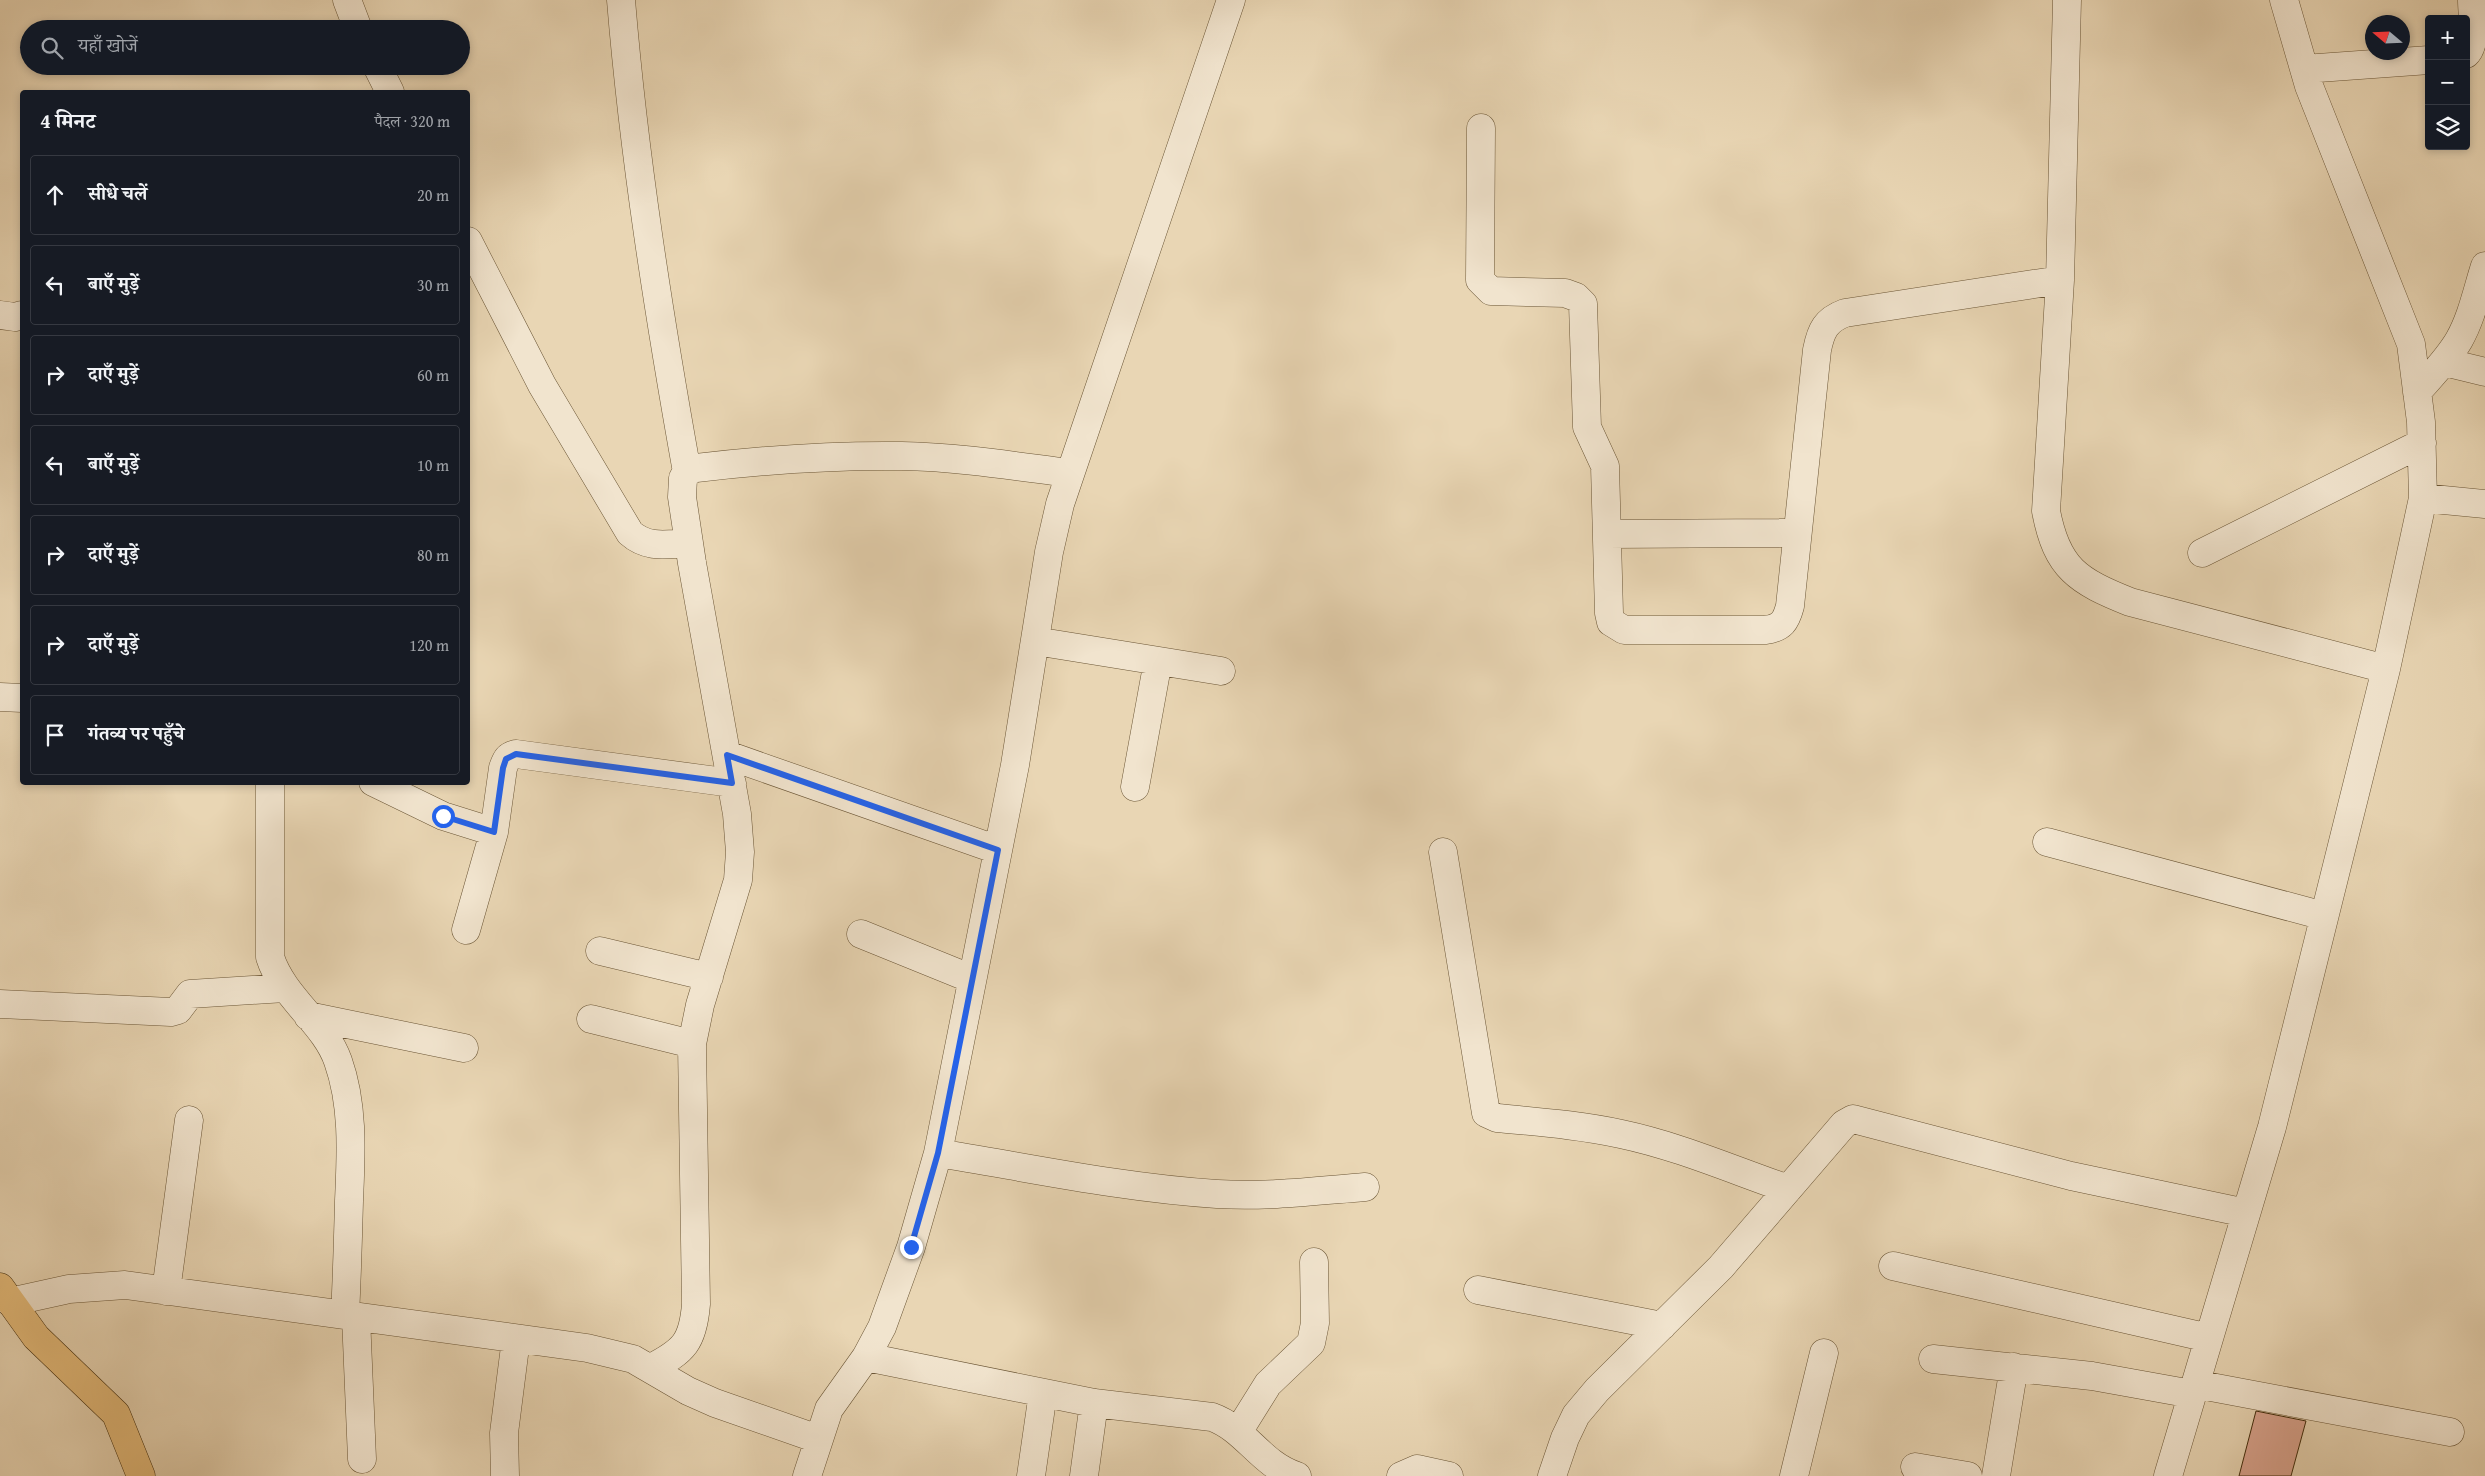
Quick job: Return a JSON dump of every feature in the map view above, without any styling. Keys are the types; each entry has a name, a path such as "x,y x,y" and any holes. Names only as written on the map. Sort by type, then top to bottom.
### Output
{"main road":[{"path":"3,1294 36,1337 116,1414 141,1476"}],"street":[{"path":"347,0 355,20"},
{"path":"621,0 626,62 661,325 688,472"},
{"path":"807,1476 818,1439 833,1401 866,1357 893,1300 938,1153 1015,765 1049,552 1069,474 1231,0"},
{"path":"2067,0 2060,280 2046,511 2051,534 2061,557 2075,573 2093,588 2130,602 2386,670"},
{"path":"2168,1476 2272,1127 2386,670 2423,498 2422,443 2411,344 2304,69 2284,0"},
{"path":"2470,45 2472,0"},
{"path":"2304,69 2425,60"},
{"path":"382,75 389,90"},
{"path":"1481,128 1480,280 1491,291 1565,293 1576,297 1583,304 1587,427 1605,466 1609,612 1611,622 1617,627 1633,631 1765,630 1780,627 1788,616 1817,350 1825,325 1833,317 1845,312 2060,280"},
{"path":"470,245 542,385 630,533 640,542 649,544 689,543"},
{"path":"2417,392 2444,362 2459,341 2467,323 2485,266"},
{"path":"0,315 15,317 20,316"},
{"path":"2444,362 2485,372"},
{"path":"2202,554 2422,443"},
{"path":"651,1368 679,1352 689,1339 694,1324 696,1304 692,1044 708,977 738,880 737,814 689,543 681,486 688,472 696,468 772,459 903,456 952,459 1069,474"},
{"path":"2423,498 2485,504"},
{"path":"1607,534 1796,533"},
{"path":"1035,641 1221,671"},
{"path":"1135,787 1158,661"},
{"path":"0,697 20,698"},
{"path":"466,930 487,864 506,759 516,754 732,783"},
{"path":"727,755 998,850"},
{"path":"270,785 269,948 275,974 308,1016 338,1060 346,1088 350,1119 351,1154 351,1316 362,1459"},
{"path":"380,785 443,816 494,832"},
{"path":"2047,842 2324,916"},
{"path":"1443,852 1486,1113 1497,1118 1586,1127 1623,1134 1788,1189"},
{"path":"861,934 972,979"},
{"path":"600,952 708,977"},
{"path":"0,1004 171,1012 178,1010 190,994 285,988"},
{"path":"308,1016 464,1048"},
{"path":"591,1019 692,1044"},
{"path":"1552,1476 1565,1438 1576,1415 1597,1390 1721,1267 1844,1124 1853,1119 2071,1176 2246,1213"},
{"path":"166,1291 189,1120"},
{"path":"938,1153 1116,1182 1216,1194 1257,1195 1365,1187"},
{"path":"1238,1432 1268,1384 1311,1343 1315,1323 1314,1262"},
{"path":"1893,1266 2209,1338"},
{"path":"3,1294 98,1285 125,1285 614,1353 651,1368 676,1384 715,1403 818,1439"},
{"path":"1478,1290 1662,1326"},
{"path":"505,1476 504,1433 516,1339"},
{"path":"1794,1476 1824,1353"},
{"path":"866,1357 1094,1403 1212,1417 1229,1424 1278,1468 1297,1476"},
{"path":"1933,1359 2194,1389 2450,1432"},
{"path":"1996,1476 2014,1367"},
{"path":"1031,1476 1042,1393"},
{"path":"1084,1476 1094,1403"},
{"path":"1915,1467 1968,1476"},
{"path":"1401,1476 1417,1469 1449,1476"}],"building":[{"path":"2256,1411 2306,1421 2291,1476 2239,1476"}],"route":[{"path":"443,816 494,832 503,768 506,759 510,755 516,754 732,783 727,755 998,850 938,1153 911,1247"}]}
